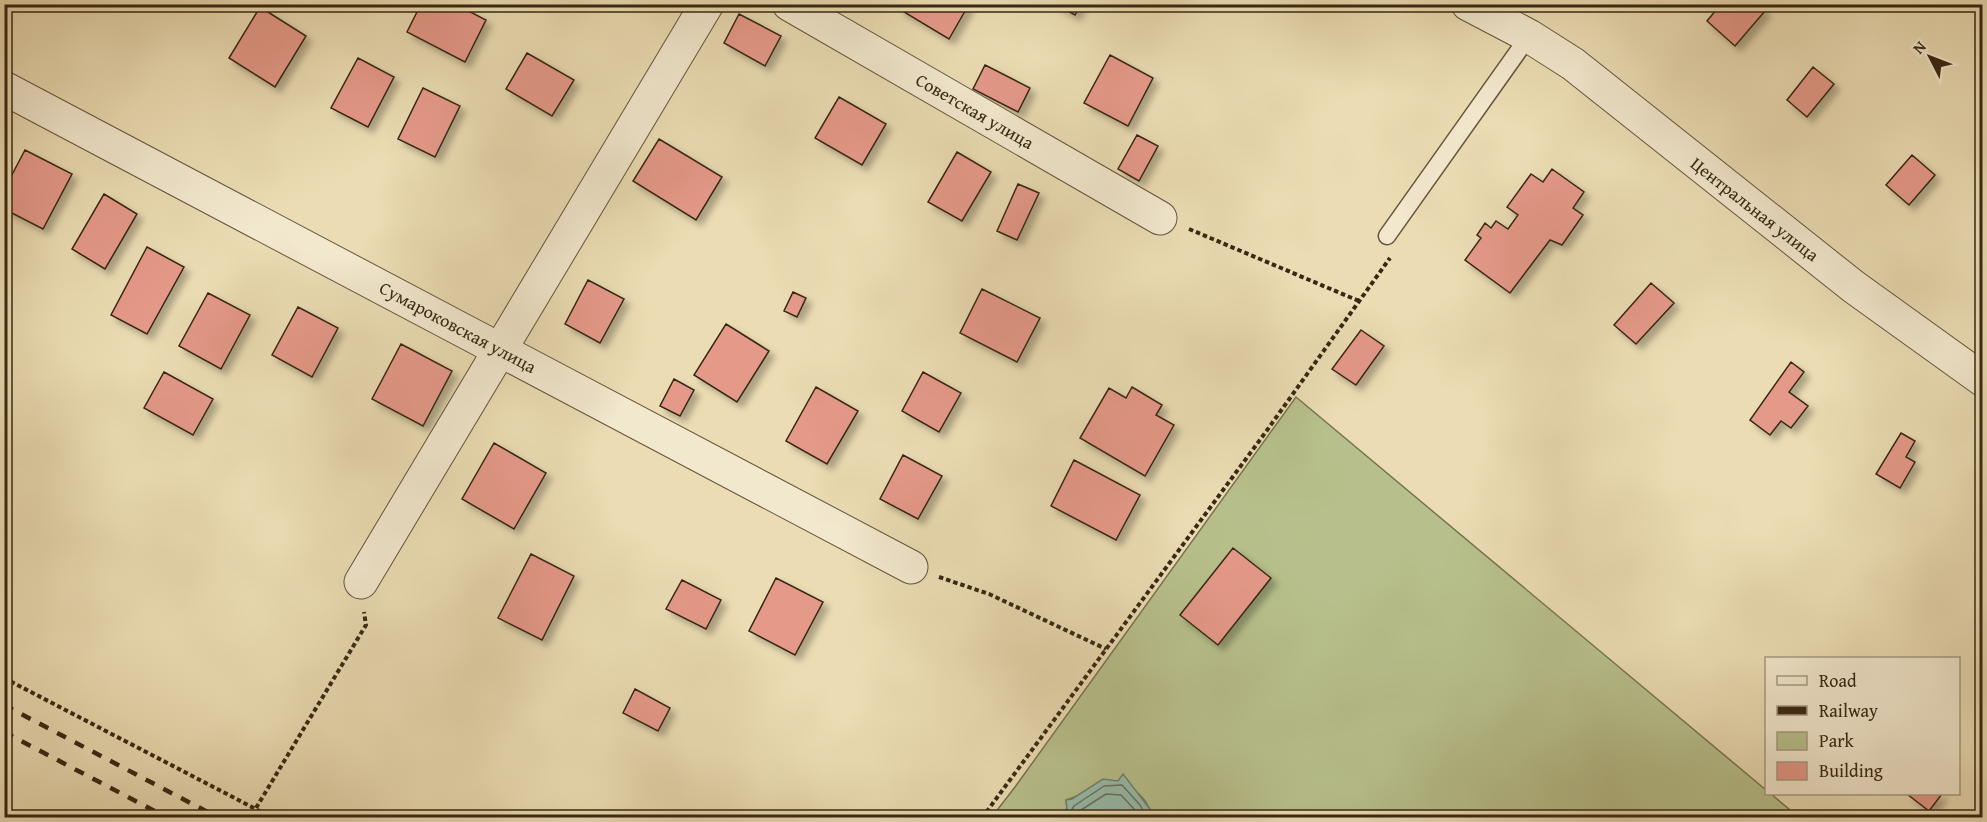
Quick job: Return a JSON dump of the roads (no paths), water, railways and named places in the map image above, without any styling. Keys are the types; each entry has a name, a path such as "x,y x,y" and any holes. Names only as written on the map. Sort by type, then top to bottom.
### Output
{"street":[{"path":"362,582 707,4"},
{"name":"Советская улица","path":"789,4 1160,218"},
{"name":"Центральная улица","path":"1468,4 1529,36 1573,64 1854,287 1983,379"},
{"name":"Сумароковская улица","path":"4,88 911,567"}],"lane":[{"path":"1387,236 1529,36"}],"water":[{"path":"1123,774 1156,817 1060,817 1067,809 1066,800 1072,799 1103,779 1118,781"}],"railway":[{"path":"4,705 219,818"},
{"path":"4,732 168,818"}]}
